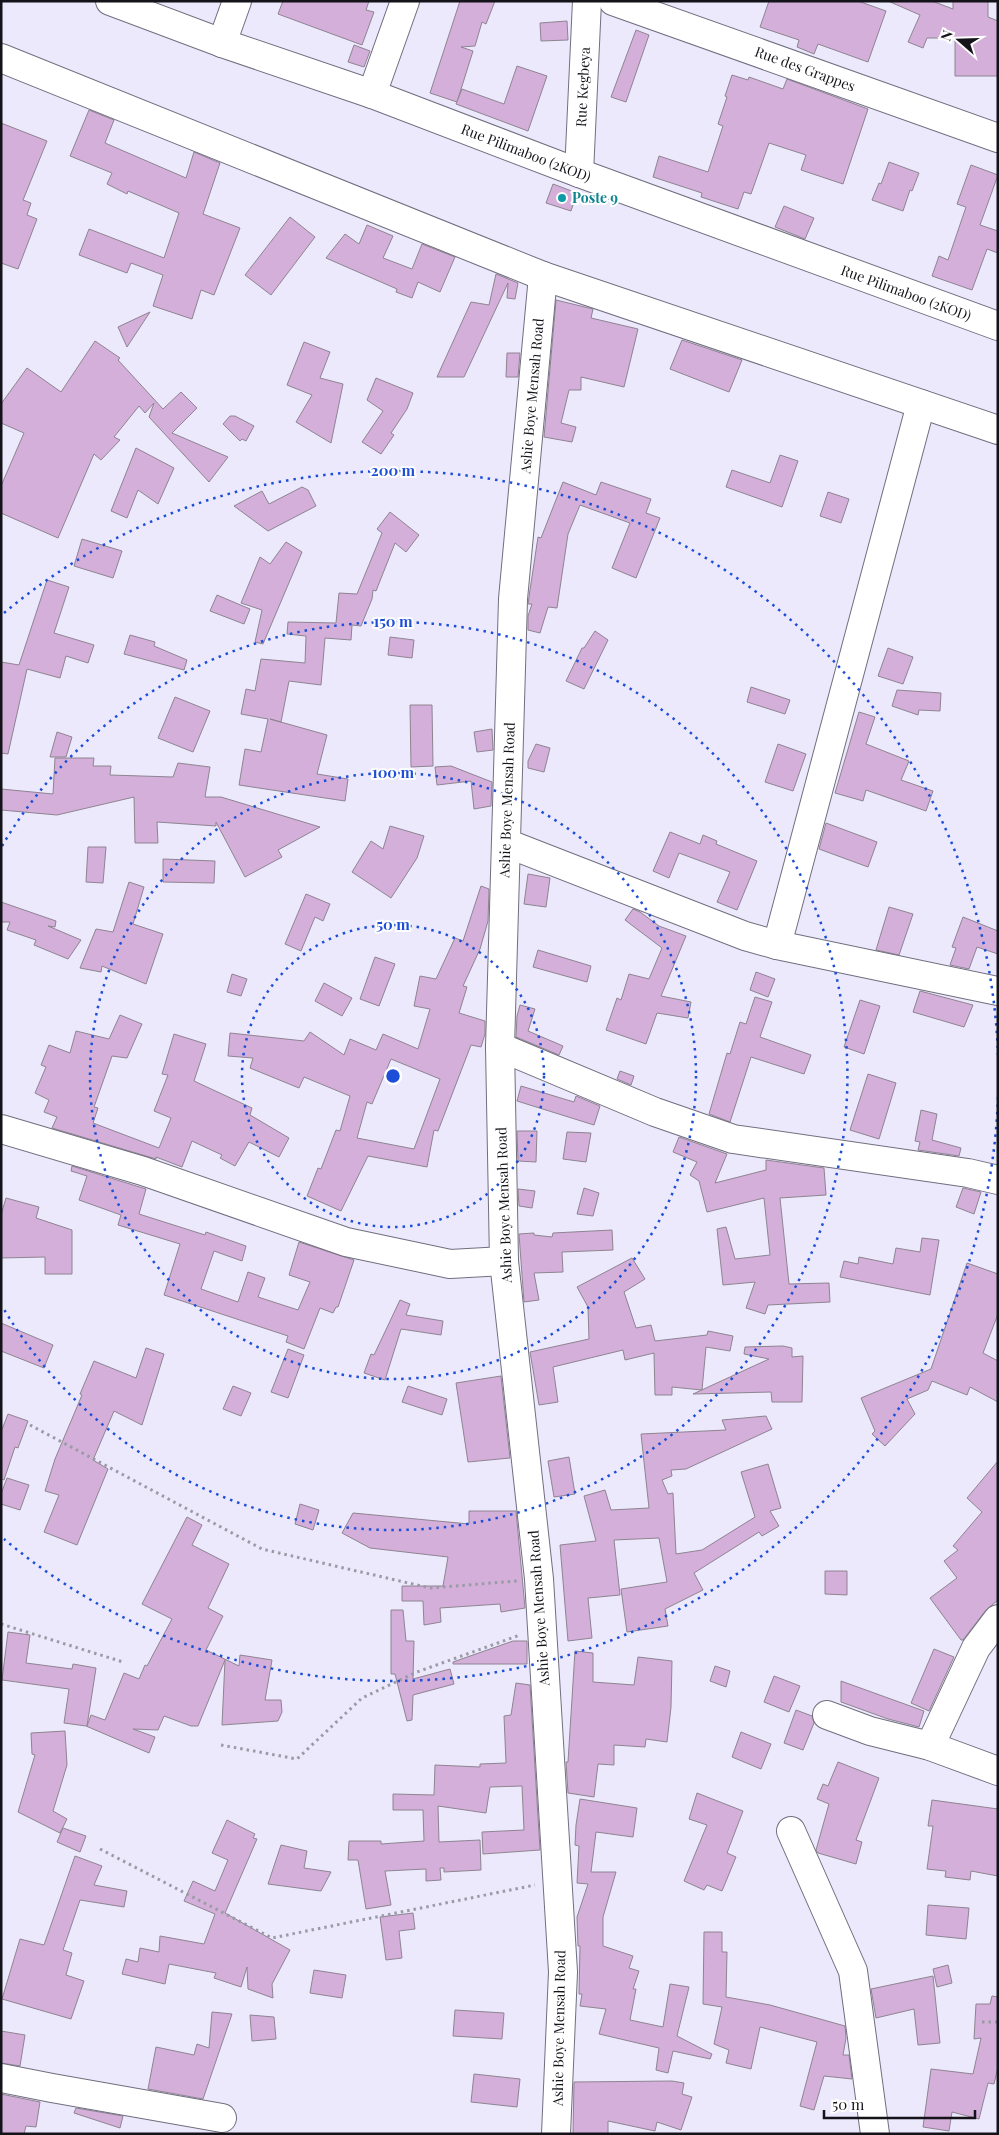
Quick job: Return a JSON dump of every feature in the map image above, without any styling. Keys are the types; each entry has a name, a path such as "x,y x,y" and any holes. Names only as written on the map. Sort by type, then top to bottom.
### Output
{"street":[{"name":"Rue Pilimaboo (2KOD)","path":"110,1 222,43 372,94 579,173 998,326"},
{"path":"222,43 237,1"},
{"path":"372,94 405,1"},
{"name":"Rue Kegbeya","path":"579,173 587,1"},
{"name":"Rue des Grappes","path":"613,1 998,138"},
{"path":"1,58 543,276 998,430"},
{"name":"Ashie Boye Mensah Road","path":"543,276 513,599 500,1047 504,1261 539,1579 563,1972 556,2134"},
{"path":"777,945 921,404"},
{"path":"506,843 745,936 777,945 998,991"},
{"path":"500,1047 655,1112 733,1139 968,1173 998,1180"},
{"path":"1,1129 142,1171 346,1242 450,1264 504,1261"},
{"path":"930,1746 976,1648 998,1619"},
{"path":"827,1715 870,1731 930,1746 998,1771"},
{"path":"791,1832 853,1971 875,2134"},
{"path":"1,2078 222,2118"}],"path":[{"path":"30,1425 262,1549 430,1588 539,1579"},
{"path":"1,1624 123,1662"},
{"path":"221,1745 297,1759 362,1698 417,1672 542,1627"},
{"path":"100,1849 272,1938 557,1881"},
{"path":"982,2022 998,2022"}],"building":[{"path":"283,1 369,1 366,10 374,12 362,45 278,14"},
{"path":"460,1 495,1 486,24 482,22 475,46 461,47 473,51 457,102 430,93"},
{"path":"769,1 858,1 886,11 868,62 818,44 814,54 797,47 799,40 760,27"},
{"path":"888,1 932,1 953,9 953,1 988,1 988,17 998,21 998,76 955,76 955,38 927,38 923,48 908,42 920,15"},
{"path":"567,21 568,40 541,41 540,23"},
{"path":"636,30 649,35 626,102 611,97"},
{"path":"354,45 370,51 364,67 348,62"},
{"path":"517,66 547,76 528,131 456,104 462,89 504,104"},
{"path":"732,75 748,80 749,77 783,89 787,79 868,109 843,184 801,170 806,155 769,143 751,194 744,192 738,209 701,197 702,193 653,177 659,156 708,172 723,126 718,124"},
{"path":"89,110 114,120 105,143 186,178 194,152 220,163 203,214 240,228 214,295 201,290 192,319 153,306 163,275 131,263 127,273 79,255 89,229 164,258 179,213 128,191 127,194 107,184 112,173 70,156"},
{"path":"1,123 47,141 23,200 31,203 27,215 37,219 18,269 1,263"},
{"path":"889,162 919,173 912,191 910,190 903,211 872,200 879,183 881,184"},
{"path":"971,165 998,175 980,225 998,231 998,253 987,249 972,290 932,276 939,256 948,260 966,207 957,204"},
{"name":"Poste 9","path":"553,184 577,193 571,211 546,203"},
{"path":"784,206 814,218 805,239 775,227"},
{"path":"290,217 315,237 271,295 245,275"},
{"path":"367,225 393,236 383,258 412,269 422,244 455,257 440,292 418,282 412,298 396,292 397,289 326,258 345,234 359,244"},
{"path":"496,274 518,283 515,299 507,298 508,283 464,377 437,377 471,302 489,305"},
{"path":"556,300 593,309 591,318 638,329 624,387 581,377 581,390 569,390 561,423 576,427 572,442 544,437"},
{"path":"150,312 127,347 118,327"},
{"path":"682,340 742,360 729,392 670,369"},
{"path":"95,341 120,358 118,360 163,409 181,392 197,408 172,433 228,457 209,482 149,417 154,403 145,413 139,406 114,437 120,440 101,460 94,454 58,538 1,513 1,486 24,433 1,423 1,404 27,368 61,392"},
{"path":"304,342 330,352 320,378 343,384 331,443 296,422 312,395 287,385"},
{"path":"507,353 520,353 518,377 506,377"},
{"path":"376,378 413,393 407,409 391,433 394,435 381,454 362,442 383,411 367,400"},
{"path":"230,416 235,416 254,426 246,441 242,439 240,441 223,424"},
{"path":"136,448 174,468 158,504 138,490 127,518 111,511"},
{"path":"780,455 798,461 782,507 726,487 732,470 770,483"},
{"path":"563,482 596,495 601,482 651,499 646,513 660,518 636,578 612,568 630,523 580,505 568,534 557,608 548,607 540,633 528,630 528,616 532,604 528,604 538,537 541,538"},
{"path":"302,487 308,490 316,506 268,531 234,506 262,491 269,504"},
{"path":"828,492 849,499 841,523 820,516"},
{"path":"390,512 419,535 406,552 395,543 376,591 373,590 372,599 361,626 352,625 351,640 325,638 321,685 289,681 281,722 270,719 327,735 317,774 348,779 345,801 239,785 245,749 261,752 268,719 241,714 246,689 255,691 261,659 305,663 306,636 287,634 288,622 336,623 339,593 357,594 382,533 377,529"},
{"path":"82,539 122,551 113,578 74,566"},
{"path":"286,542 302,552 263,644 255,642 262,610 241,603 260,557 270,564"},
{"path":"47,580 69,587 54,633 94,645 88,663 66,656 60,678 27,669 8,754 1,753 1,662 19,665"},
{"path":"217,595 250,609 244,624 210,611"},
{"path":"595,631 608,640 584,689 566,681 582,648 584,648"},
{"path":"130,635 155,642 154,646 187,660 184,670 124,654"},
{"path":"390,637 414,640 412,658 388,655"},
{"path":"888,648 913,657 903,684 878,676"},
{"path":"751,687 790,700 785,714 747,702"},
{"path":"897,690 941,693 940,711 919,710 918,715 892,706"},
{"path":"175,697 210,711 193,752 158,738"},
{"path":"410,705 432,705 433,766 411,767"},
{"path":"859,712 875,717 866,744 909,761 901,780 933,791 926,811 866,790 863,801 835,793"},
{"path":"492,729 493,750 477,752 474,732"},
{"path":"57,732 72,737 66,757 50,757"},
{"path":"536,744 550,748 544,772 528,768 528,761"},
{"path":"778,744 806,754 793,791 765,782"},
{"path":"55,758 94,758 93,766 111,766 110,775 173,777 178,763 210,767 205,797 221,797 320,827 278,850 282,857 245,877 216,822 216,826 157,822 158,843 135,843 134,797 57,815 1,810 1,789 53,794"},
{"path":"451,766 492,782 491,806 474,809 471,781 437,785 435,767"},
{"path":"826,823 877,842 868,867 819,849"},
{"path":"390,826 424,836 417,858 391,898 352,872 371,841 383,849"},
{"path":"670,832 700,844 703,835 717,841 716,844 757,861 737,910 717,902 730,872 679,853 669,878 653,871"},
{"path":"88,847 106,847 103,883 86,882"},
{"path":"163,859 215,861 214,883 163,882"},
{"path":"528,874 550,878 546,907 524,904"},
{"path":"129,882 144,887 133,924 163,934 146,984 102,966 101,972 80,968 96,929 113,932"},
{"path":"481,886 489,889 488,921 480,949 463,986 467,987 459,1013 485,1021 485,1034 481,1047 471,1045 438,1131 434,1130 427,1167 368,1156 341,1211 307,1196 318,1168 321,1169 336,1130 340,1131 350,1096 304,1077 299,1088 250,1068 253,1058 228,1056 230,1033 304,1041 310,1032 344,1055 350,1039 376,1050 383,1034 418,1049 430,1009 414,1006 420,976 436,979 455,938 463,941","holes":["391,1059 440,1079 414,1149 357,1138 367,1102 372,1104"]},
{"path":"306,894 330,904 323,921 315,917 301,951 285,944"},
{"path":"1,902 56,921 55,927 48,926 81,940 68,959 34,945 36,940 7,930 10,922 1,922"},
{"path":"889,907 913,914 899,955 876,950"},
{"path":"633,909 659,926 686,936 661,996 691,1002 688,1018 657,1013 646,1044 606,1030 617,998 621,1000 629,974 649,979 662,948 625,920"},
{"path":"963,917 998,931 998,954 977,947 969,969 950,965 956,948 952,947"},
{"path":"538,950 591,966 587,982 533,967"},
{"path":"375,957 395,964 379,1006 360,999"},
{"path":"756,972 775,979 768,997 750,990"},
{"path":"232,974 247,979 241,996 227,992"},
{"path":"324,983 352,998 342,1016 315,1001"},
{"path":"920,991 973,1005 964,1027 913,1012"},
{"path":"755,997 772,1002 760,1037 811,1055 804,1074 751,1057 730,1122 709,1114 727,1053 730,1054 740,1022 746,1024"},
{"path":"860,1000 880,1006 864,1054 844,1047"},
{"path":"520,1005 535,1009 528,1031 563,1046 559,1055 516,1037 517,1016"},
{"path":"120,1015 142,1024 127,1058 112,1056 94,1107 98,1108 93,1123 159,1148 171,1118 154,1111 168,1075 162,1074 174,1034 206,1044 194,1081 252,1108 250,1115 289,1138 279,1157 249,1142 235,1166 220,1158 222,1155 192,1141 182,1167 156,1157 156,1159 52,1128 57,1117 44,1112 49,1100 35,1093 46,1067 41,1065 49,1045 70,1053 76,1031 109,1039"},
{"path":"620,1071 634,1076 631,1085 617,1079"},
{"path":"868,1074 896,1083 879,1139 850,1130"},
{"path":"521,1086 574,1102 576,1096 600,1106 594,1125 517,1101"},
{"path":"921,1110 937,1114 932,1140 961,1148 959,1156 918,1150 920,1142 915,1141"},
{"path":"517,1131 537,1131 536,1162 518,1161"},
{"path":"567,1132 591,1133 586,1162 563,1159"},
{"path":"679,1137 727,1154 715,1183 766,1170 766,1160 824,1168 826,1195 780,1198 789,1284 829,1283 830,1302 768,1305 765,1314 746,1308 755,1282 723,1285 717,1229 726,1227 735,1259 770,1255 764,1198 707,1212 699,1181 690,1175 697,1162 673,1152"},
{"path":"72,1166 146,1189 139,1214 205,1235 206,1232 246,1246 242,1261 214,1251 201,1289 238,1302 248,1272 265,1278 258,1297 298,1310 310,1282 289,1275 299,1242 354,1260 338,1307 336,1307 333,1313 320,1308 304,1349 286,1342 288,1336 164,1295 180,1244 118,1225 121,1215 79,1200 87,1176 71,1171"},
{"path":"584,1188 599,1193 593,1216 577,1214"},
{"path":"963,1188 981,1192 974,1214 956,1207"},
{"path":"518,1189 535,1191 532,1208 519,1206"},
{"path":"6,1198 39,1207 36,1218 72,1230 72,1274 45,1274 45,1257 1,1258 1,1215"},
{"path":"612,1230 613,1250 562,1252 563,1272 534,1273 539,1300 524,1302 519,1234 534,1233 534,1235 552,1237 553,1233"},
{"path":"922,1238 939,1240 930,1295 840,1277 844,1261 858,1264 859,1257 893,1264 896,1248 920,1252"},
{"path":"632,1258 645,1279 624,1292 636,1328 651,1325 655,1341 707,1335 708,1331 733,1336 730,1351 706,1347 702,1390 672,1387 672,1395 655,1395 654,1353 625,1360 623,1350 553,1367 558,1402 539,1405 530,1352 589,1339 588,1307 577,1287"},
{"path":"967,1263 998,1274 998,1314 983,1353 998,1361 998,1402 970,1387 967,1395 932,1381 928,1390 907,1399 915,1414 885,1446 872,1434 875,1431 861,1398 931,1369"},
{"path":"400,1300 410,1304 406,1315 443,1321 441,1335 401,1329 385,1380 364,1373 371,1354 374,1355"},
{"path":"1,1323 53,1345 44,1368 1,1351"},
{"path":"783,1346 792,1348 792,1357 803,1356 802,1402 772,1402 771,1392 693,1394 769,1359 744,1354 745,1347"},
{"path":"146,1348 164,1354 142,1425 114,1411 93,1460 108,1469 77,1545 44,1532 59,1495 45,1491 55,1459 94,1361 136,1378"},
{"path":"288,1349 304,1355 288,1398 271,1392"},
{"path":"501,1376 510,1458 468,1462 456,1383"},
{"path":"233,1386 251,1393 241,1416 223,1409"},
{"path":"408,1386 447,1399 442,1415 402,1402"},
{"path":"8,1414 28,1421 18,1448 15,1447 4,1480 1,1479 1,1432"},
{"path":"766,1416 772,1429 686,1469 671,1470 672,1476 662,1480 668,1494 673,1493 676,1554 702,1550 755,1517 741,1472 768,1464 781,1508 770,1511 779,1526 762,1536 759,1532 694,1573 703,1590 665,1609 668,1626 627,1632 621,1589 667,1582 659,1538 614,1540 620,1595 588,1598 592,1638 568,1641 560,1545 596,1541 584,1496 605,1490 611,1510 649,1508 641,1434 726,1430 722,1420"},
{"path":"569,1457 575,1494 554,1497 548,1461"},
{"path":"998,1461 998,1600 986,1610 963,1640 961,1640 930,1598 957,1578 944,1561 958,1550 953,1546 982,1512 967,1498"},
{"path":"7,1478 29,1485 20,1510 1,1504 1,1494"},
{"path":"300,1504 319,1510 313,1530 295,1524"},
{"path":"469,1511 516,1511 525,1608 501,1612 500,1604 440,1608 441,1622 424,1625 423,1601 402,1601 402,1586 443,1586 448,1557 370,1548 342,1533 353,1513 469,1524"},
{"path":"187,1517 202,1525 192,1545 229,1564 208,1608 223,1616 206,1650 239,1666 240,1655 272,1660 265,1700 281,1700 282,1712 278,1721 222,1725 225,1660 198,1726 191,1726 164,1716 158,1730 133,1729 155,1737 149,1753 86,1726 64,1723 69,1689 2,1680 8,1632 30,1635 26,1663 72,1669 73,1664 96,1668 87,1726 91,1715 105,1720 124,1673 139,1679 172,1619 142,1604"},
{"path":"825,1571 847,1571 847,1595 825,1594"},
{"path":"391,1610 403,1610 406,1641 414,1641 413,1679 450,1669 454,1684 413,1695 412,1720 407,1721 395,1674 391,1674"},
{"path":"513,1641 527,1641 527,1664 453,1664 453,1662"},
{"path":"934,1649 954,1657 929,1711 911,1703"},
{"path":"575,1651 593,1653 593,1682 634,1685 638,1657 672,1661 671,1707 667,1742 646,1739 645,1747 614,1745 614,1765 598,1764 594,1797 568,1793 566,1762 568,1762"},
{"path":"715,1666 730,1671 726,1687 710,1681"},
{"path":"774,1676 800,1686 789,1712 764,1702"},
{"path":"841,1681 924,1711 919,1727 888,1719 841,1702"},
{"path":"516,1683 530,1685 540,1850 483,1854 482,1832 524,1830 522,1786 490,1787 486,1813 438,1806 439,1842 480,1840 481,1870 444,1872 444,1868 440,1868 441,1880 426,1881 426,1869 385,1871 391,1905 366,1909 358,1860 348,1860 349,1841 381,1841 381,1844 424,1841 423,1810 393,1810 393,1794 434,1795 435,1765 480,1767 480,1764 506,1763 504,1716 511,1715"},
{"path":"796,1710 812,1716 814,1723 803,1750 784,1743"},
{"path":"65,1731 67,1765 53,1811 67,1819 60,1833 18,1812 35,1755 32,1754 31,1733"},
{"path":"741,1732 771,1744 761,1769 732,1757"},
{"path":"838,1762 879,1778 856,1840 862,1842 856,1864 818,1853 816,1850 829,1804 817,1799 823,1784 828,1786"},
{"path":"697,1793 743,1811 727,1853 736,1857 722,1891 707,1885 704,1890 684,1881 707,1825 689,1819"},
{"path":"580,1799 637,1808 633,1837 596,1832 591,1872 616,1872 603,1917 603,1946 633,1956 629,1968 639,1971 633,1989 636,1989 630,2020 663,2027 670,1984 689,1987 677,2036 712,2054 710,2059 673,2051 668,2073 656,2070 659,2048 599,2034 606,2009 580,2006 582,1994 579,1994 580,1946 578,1946 577,1917 588,1884 577,1883 579,1846 575,1845"},
{"path":"932,1800 998,1809 998,1876 971,1871 970,1880 945,1877 946,1871 927,1869 933,1826 928,1826"},
{"path":"227,1820 255,1834 253,1838 257,1839 225,1913 290,1950 272,1984 273,1998 248,1989 247,1967 241,1987 214,1978 216,1973 169,1964 165,1984 122,1974 126,1959 138,1962 140,1948 159,1952 160,1936 204,1944 215,1914 184,1901 193,1881 215,1891 228,1860 212,1853"},
{"path":"63,1828 86,1836 80,1852 57,1842"},
{"path":"281,1845 307,1851 304,1868 331,1872 321,1891 268,1884"},
{"path":"75,1856 102,1866 94,1885 127,1891 124,1907 80,1900 63,1950 72,1953 66,1975 84,1981 71,2019 2,1999 20,1939 44,1945"},
{"path":"928,1905 969,1908 966,1939 926,1935"},
{"path":"413,1913 415,1929 399,1931 402,1958 386,1960 380,1917"},
{"path":"704,1932 722,1932 722,1952 727,1952 726,1997 770,2005 845,2026 846,2038 843,2055 849,2055 852,2079 824,2076 814,2110 800,2106 817,2042 760,2027 751,2069 726,2063 729,2050 714,2044 722,2007 703,2004"},
{"path":"948,1965 952,1983 937,1987 933,1969"},
{"path":"314,1970 346,1975 342,1998 310,1993"},
{"path":"933,1976 940,2043 918,2045 914,2009 876,2018 871,1989"},
{"path":"992,1996 998,1997 998,2067 994,2084 988,2083 979,2119 952,2112 949,2131 923,2127 931,2069 973,2074 981,2038 974,2039 976,2004 990,2004"},
{"path":"455,2010 504,2013 502,2039 453,2036"},
{"path":"212,2012 232,2014 203,2099 148,2089 156,2047 194,2055 197,2044 209,2048"},
{"path":"250,2015 274,2017 276,2039 252,2041"},
{"path":"1,2031 25,2035 20,2066 1,2063"},
{"path":"474,2074 520,2079 517,2107 471,2102"},
{"path":"672,2081 684,2083 682,2094 692,2097 681,2130 657,2122 655,2131 608,2121 608,2134 573,2134 574,2082"},
{"path":"1,2094 40,2102 36,2127 26,2126 24,2134 1,2134"},
{"path":"76,2108 123,2116 120,2128 74,2113"}],"place":[{"name":"Poste 9","path":"562,198"}]}
